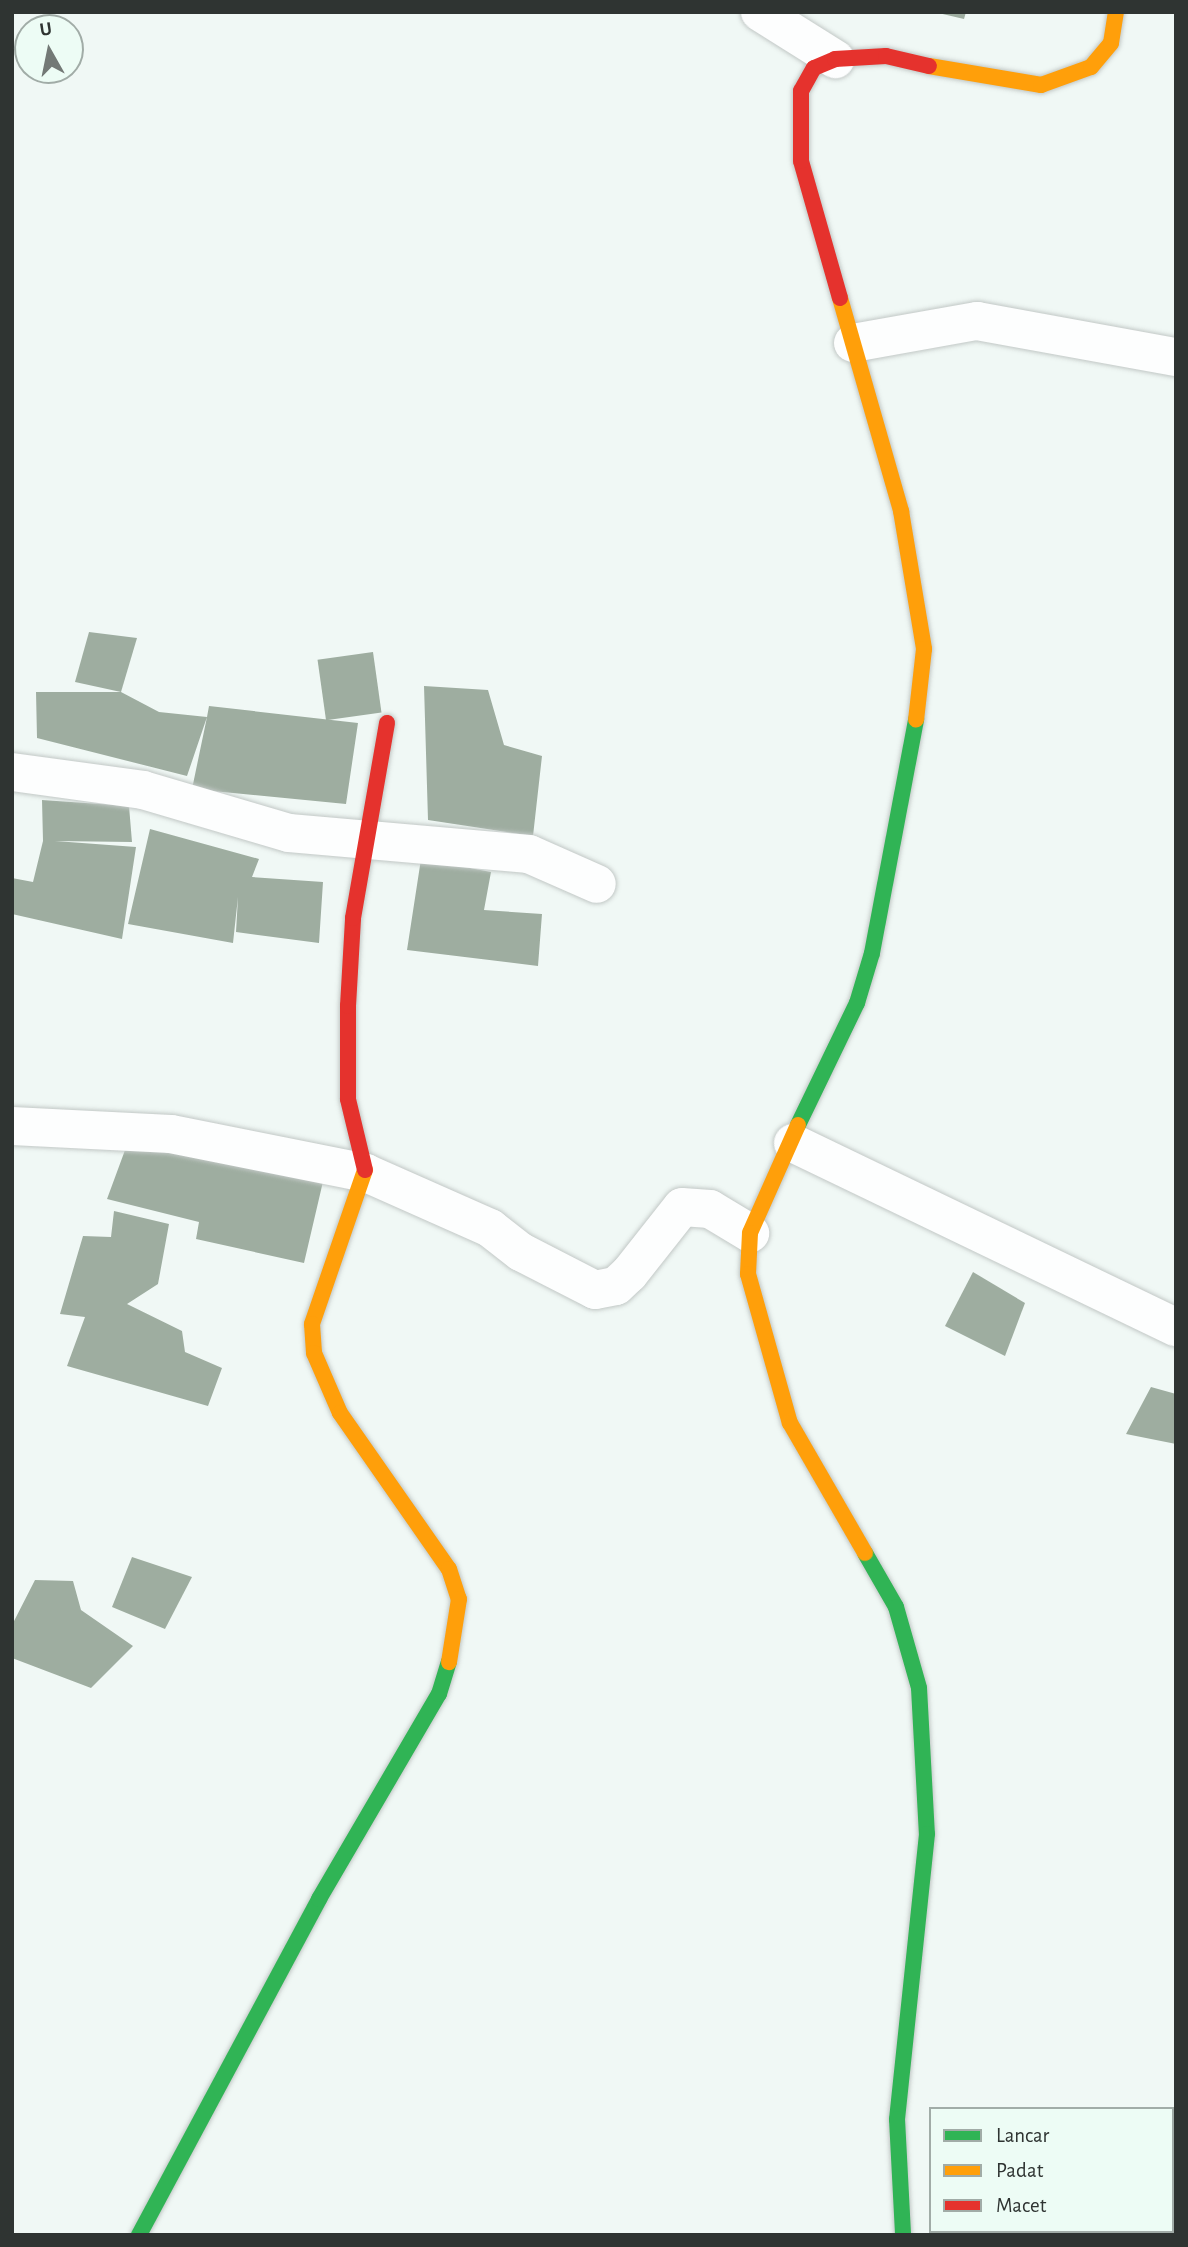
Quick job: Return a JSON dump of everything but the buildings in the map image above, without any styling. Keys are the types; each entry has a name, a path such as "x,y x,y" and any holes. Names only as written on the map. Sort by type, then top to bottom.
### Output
{"street":[{"path":"760,12 835,59"},
{"path":"903,2235 897,2119 927,1833 919,1688 896,1607 790,1423 757,1322 748,1274 750,1233 857,1003 884,909 909,777 924,649 901,512 801,161 798,121 802,91 814,68 835,59 886,56 1012,85 1041,85 1091,67 1111,43 1116,12"},
{"path":"853,343 977,321 1176,357"},
{"path":"139,2235 319,1899 439,1694 458,1632 459,1599 449,1569 340,1413 314,1353 312,1324 366,1173 348,1098 348,1006 366,836 387,723"},
{"path":"12,772 143,790 289,833 366,836 529,854 597,884"},
{"path":"12,1126 171,1134 366,1173 490,1228 521,1252 595,1290 615,1286 629,1274 682,1207 710,1209 750,1233"},
{"path":"793,1143 1176,1327"}],"traffic: fast":[{"path":"798,1125 857,1003 872,953 916,720"},
{"path":"865,1553 896,1607 919,1688 927,1834 897,2119 903,2235"},
{"path":"139,2235 319,1899 439,1694 449,1662"}],"traffic: slow":[{"path":"929,66 1041,85 1091,67 1111,43 1116,12"},
{"path":"840,298 901,511 924,649 916,720"},
{"path":"798,1125 750,1233 748,1274 790,1423 865,1553"},
{"path":"365,1170 312,1324 314,1353 340,1413 449,1569 459,1599 449,1662"}],"traffic: jam":[{"path":"840,298 801,161 801,91 814,68 835,59 886,56 929,66"},
{"path":"365,1170 348,1099 348,1006 353,918 387,723"}]}
